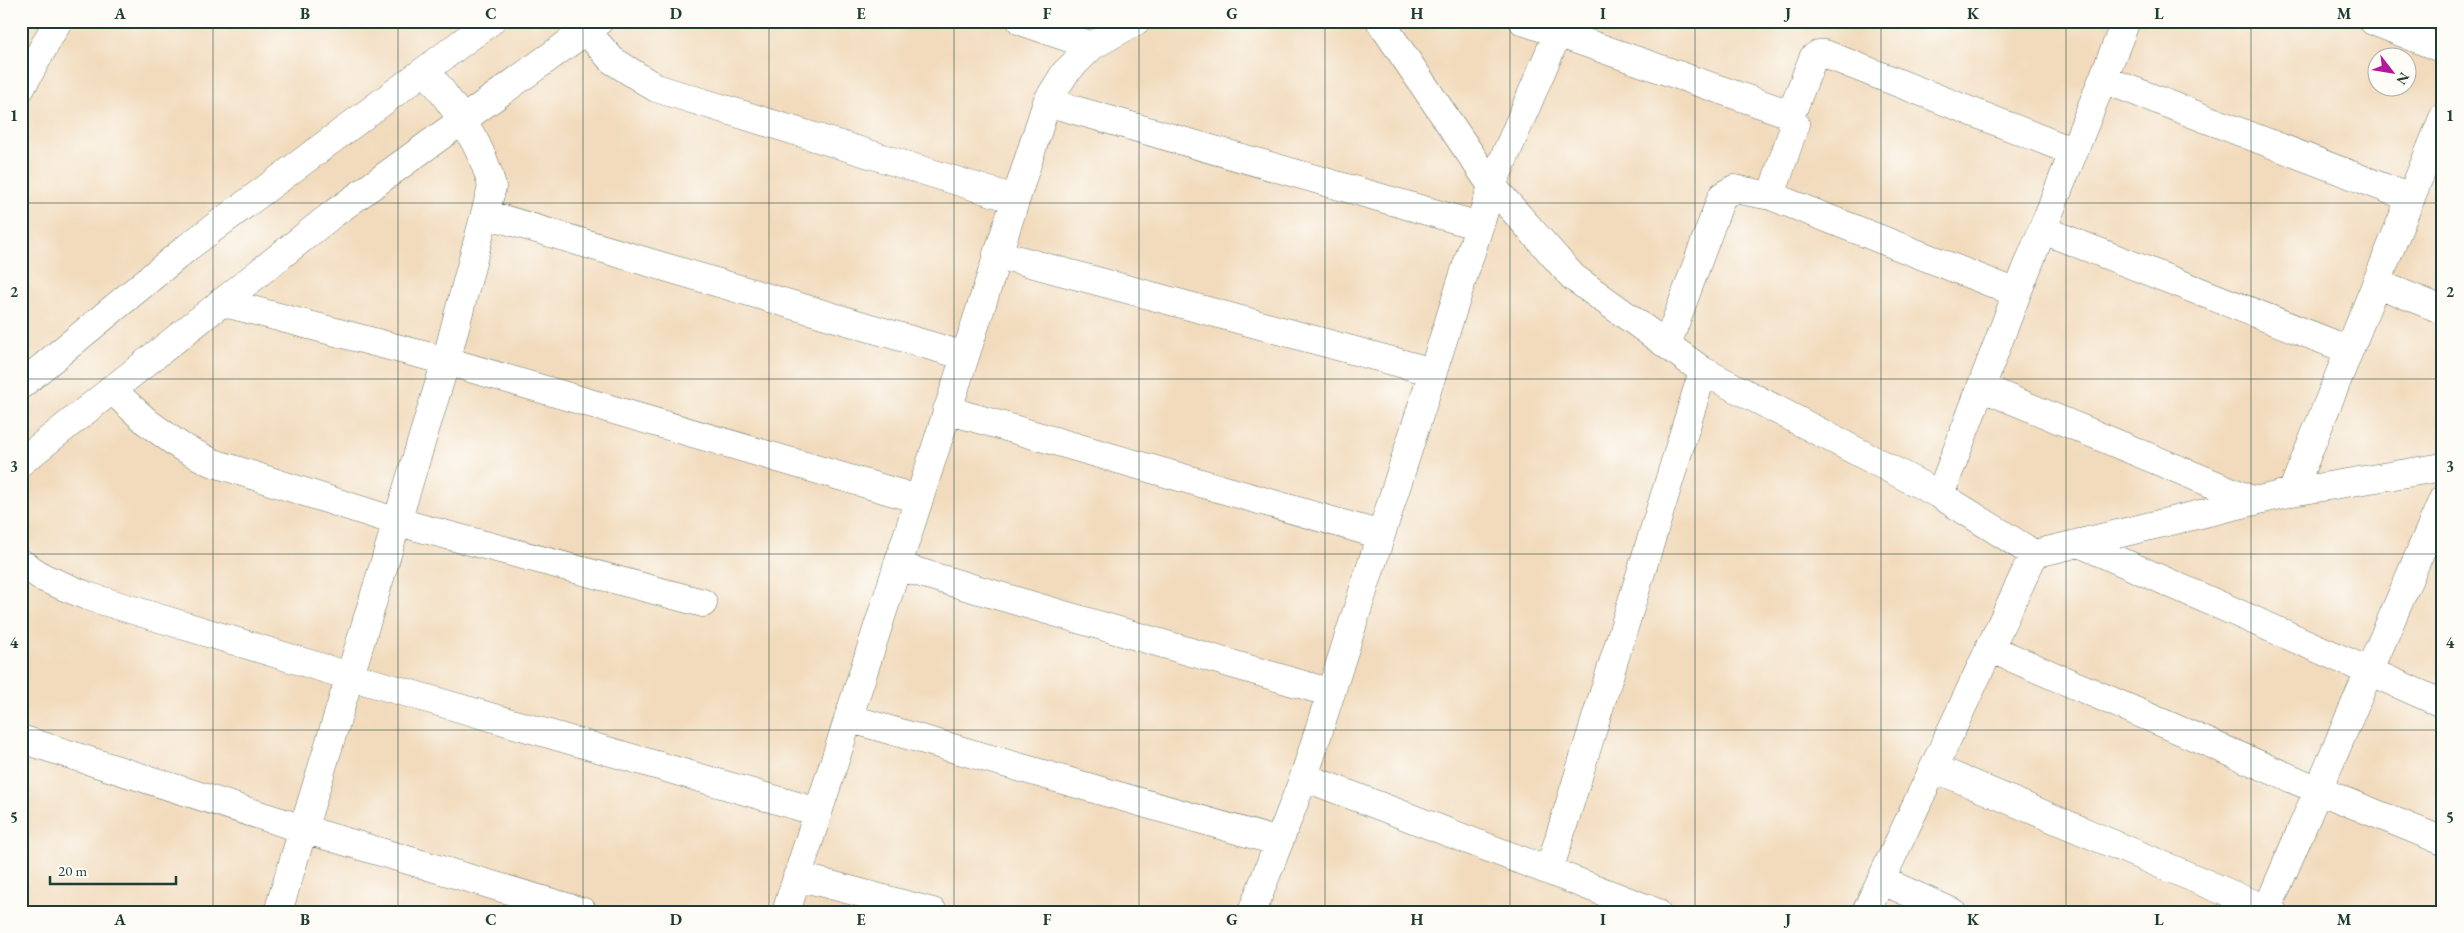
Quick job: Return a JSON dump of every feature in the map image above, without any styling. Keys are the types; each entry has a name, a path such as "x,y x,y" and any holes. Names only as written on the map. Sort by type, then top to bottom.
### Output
{"street":[{"path":"21,88 58,21"},
{"path":"21,385 188,247 491,21"},
{"path":"1021,21 1092,46"},
{"path":"786,912 1047,102 1065,73 1092,46 1136,21"},
{"path":"1380,21 1492,186 1573,277 1703,371 1940,495 2034,554 2292,492 2443,467"},
{"path":"1523,21 1560,28 1784,112 1795,124 1771,196"},
{"path":"1940,495 2017,293 2126,21"},
{"path":"2373,21 2443,49"},
{"path":"21,462 110,389 333,214 593,26 612,60 656,88 1016,199"},
{"path":"1252,912 1304,777 1492,186 1560,28"},
{"path":"1790,117 1813,58 1819,54 1825,54 2074,152"},
{"path":"278,912 446,361 492,187 488,168 463,119 426,70"},
{"path":"2103,79 2411,198"},
{"path":"1047,102 1479,226"},
{"path":"2292,492 2376,283 2441,129"},
{"path":"1667,345 1722,196 1734,189 1771,196 2017,293"},
{"path":"486,214 965,356"},
{"path":"2043,230 2349,350"},
{"path":"997,254 1433,372"},
{"path":"2376,283 2443,310"},
{"path":"221,302 446,361 918,499"},
{"path":"1549,871 1703,371"},
{"path":"1982,387 2254,501"},
{"path":"110,389 147,422 180,446 211,462 398,522 703,603"},
{"path":"947,410 1381,535"},
{"path":"1934,768 2268,911 2368,672 2432,552 2443,499"},
{"path":"2079,543 2443,704"},
{"path":"1866,912 2034,554"},
{"path":"21,563 44,578 87,596 349,676 818,812"},
{"path":"897,566 1331,693"},
{"path":"1989,648 2318,790 2443,841"},
{"path":"848,718 1279,842"},
{"path":"21,739 303,829 583,912"},
{"path":"1304,777 1656,912"},
{"path":"797,876 933,912"},
{"path":"1881,880 1952,912"}]}
